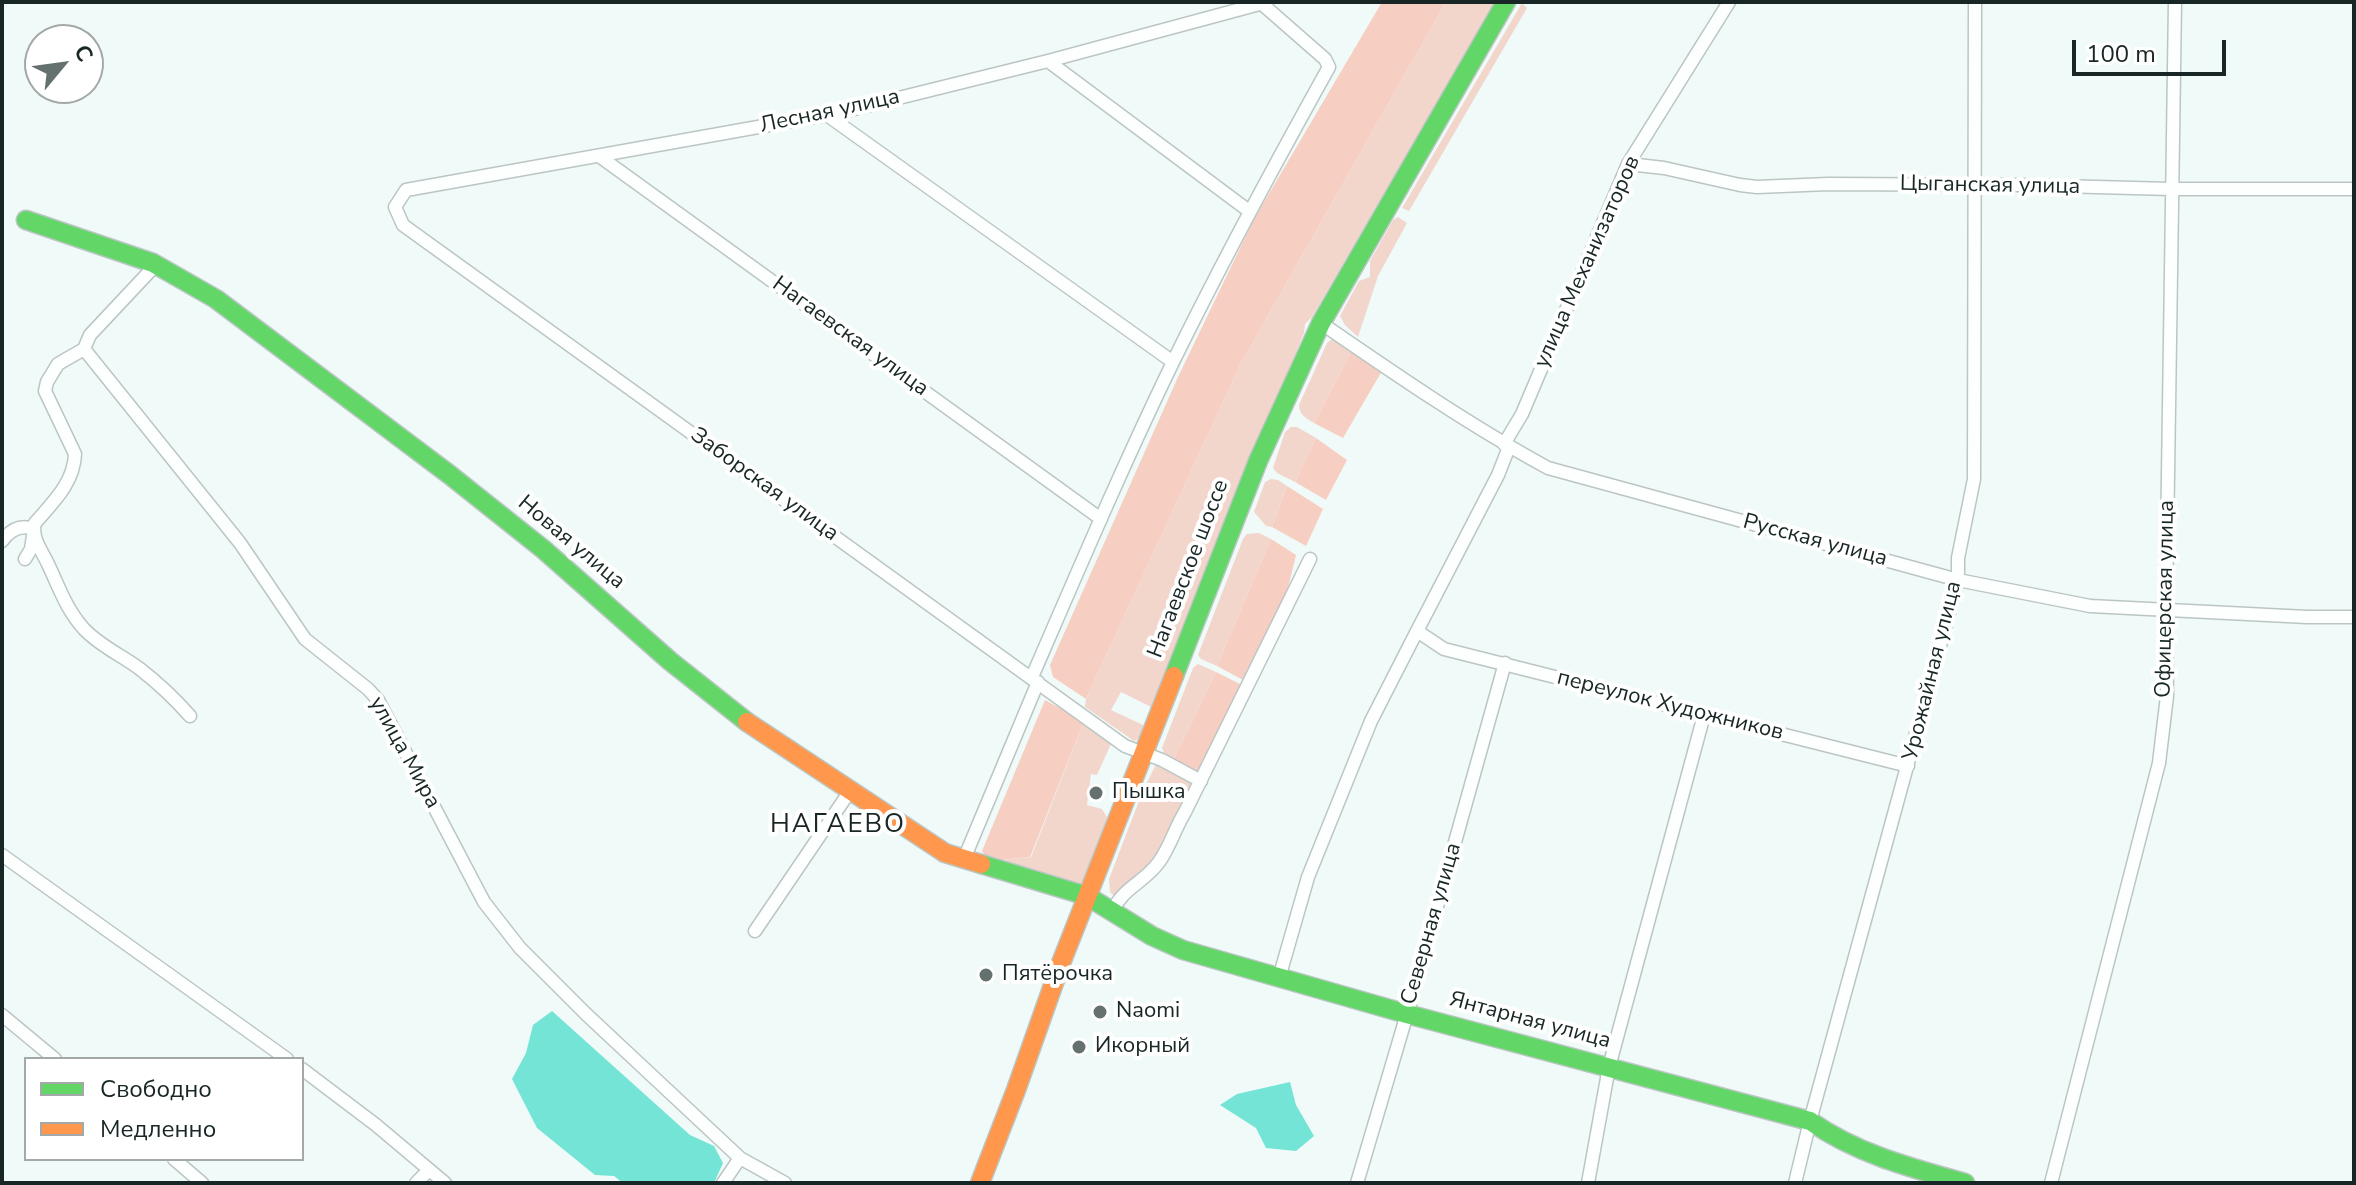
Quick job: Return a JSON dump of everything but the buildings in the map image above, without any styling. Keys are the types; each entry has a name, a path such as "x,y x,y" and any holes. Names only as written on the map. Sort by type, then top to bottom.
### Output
{"street":[{"name":"Нагаевское шоссе","path":"980,1183 1087,896 1258,461 1321,323 1506,2"},
{"name":"улица Механизаторов","path":"1279,978 1308,877 1371,721 1498,475 1507,445 1628,164 1729,2"},
{"name":"Урожайная улица","path":"1795,1183 1958,580 1958,558 1974,479 1975,2"},
{"name":"Офицерская улица","path":"2051,1183 2159,763 2167,696 2175,2"},
{"name":"Лесная улица","path":"395,207 406,190 827,115 1048,61 1264,3"},
{"path":"964,859 1101,519 1173,362 1249,211 1329,67 1325,59 1264,3"},
{"path":"1048,61 1249,211"},
{"path":"827,115 1173,362"},
{"name":"Нагаевская улица","path":"599,156 1101,519"},
{"name":"Цыганская улица","path":"1628,164 1757,187 1828,184 2354,189"},
{"name":"Заборская улица","path":"395,207 403,225 1125,746 1162,760 1201,781"},
{"name":"Новая улица","path":"26,220 153,263 216,299 543,549 734,713 945,853 1087,896"},
{"path":"25,559 31,549 35,523 67,484 75,462 75,454 49,403 45,391 47,382 58,364 84,349 90,335 150,271 153,263"},
{"name":"Русская улица","path":"1321,323 1384,367 1548,468 1958,580 2090,606 2354,617"},
{"name":"улица Мира","path":"84,349 240,543 305,639 378,700 484,902 520,948 740,1158 785,1183"},
{"path":"2,541 13,530 34,529"},
{"path":"34,529 63,601 85,630 106,648 140,669 177,700 190,716"},
{"path":"1112,912 1118,897 1158,864 1310,559"},
{"name":"переулок Художников","path":"1417,631 1444,649 1908,766"},
{"name":"Северная улица","path":"1357,1183 1505,663"},
{"path":"1588,1183 1609,1067 1704,715"},
{"path":"755,931 850,791"},
{"path":"2,855 284,1057"},
{"name":"Янтарная улица","path":"1087,896 1152,936 1183,950 1407,1014 1810,1121 1823,1131 1891,1162 1965,1183"},
{"path":"2,1015 53,1057"},
{"path":"304,1071 445,1183"},
{"path":"723,1183 740,1158"},
{"path":"176,1161 202,1183"},
{"path":"416,1183 429,1170"}],"shaded area":[{"path":"1382,2 1446,2 1240,365 1086,699 1053,677 1050,665 1178,377 1254,219"},
{"path":"1446,2 1495,2 1312,317 1305,324 1304,333 1151,707 1121,692 1111,710 1143,725 1142,737 1134,741 1085,707 1086,699 1240,365"},
{"path":"1522,3 1527,8 1409,211 1402,208"},
{"path":"1398,217 1407,223 1378,276 1358,337 1340,316 1359,281 1370,277 1370,261 1393,220"},
{"path":"1337,338 1352,350 1314,423 1302,414 1299,405 1327,343"},
{"path":"1352,350 1382,371 1343,438 1314,423"},
{"path":"1297,427 1316,438 1295,482 1273,468 1285,432"},
{"path":"1316,438 1347,460 1326,500 1295,482"},
{"path":"1271,479 1287,486 1272,527 1266,526 1254,512 1265,482"},
{"path":"1287,486 1323,509 1306,546 1272,527"},
{"path":"1259,533 1271,539 1217,666 1198,655 1243,539 1247,534"},
{"path":"1271,539 1296,555 1287,592 1245,681 1217,666"},
{"path":"1198,664 1216,672 1174,759 1165,755 1162,748 1193,668"},
{"path":"1216,672 1244,686 1200,772 1174,759"},
{"path":"1045,700 1084,721 1030,857 989,861 982,851"},
{"path":"1084,721 1111,744 1097,775 1091,774 1087,805 1102,809 1107,817 1085,883 1080,887 1002,860 1031,857"},
{"path":"1157,762 1195,783 1165,846 1139,878 1114,896 1110,892 1109,879"}],"water":[{"path":"552,1011 690,1135 714,1146 723,1163 714,1183 623,1183 614,1176 595,1175 537,1128 512,1079 526,1053 533,1025"},
{"path":"1290,1082 1296,1105 1314,1136 1296,1151 1266,1148 1256,1128 1220,1105 1237,1094"}],"traffic: fast":[{"path":"1174,676 1258,461 1321,323 1506,2"},
{"path":"26,220 153,263 216,299 543,549 670,661 747,722"},
{"path":"981,864 1087,896 1152,936 1183,950 1407,1014 1810,1121 1865,1151 1965,1183"}],"traffic: slow":[{"path":"980,1183 1061,963 1174,676"},
{"path":"747,722 945,853 981,864"}],"place":[{"name":"Пышка","path":"1096,793"},
{"name":"Пятёрочка","path":"986,975"},
{"name":"Naomi","path":"1100,1012"},
{"name":"Икорный","path":"1079,1047"}],"district":[{"name":"НАГАЕВО","path":"838,826"}]}
